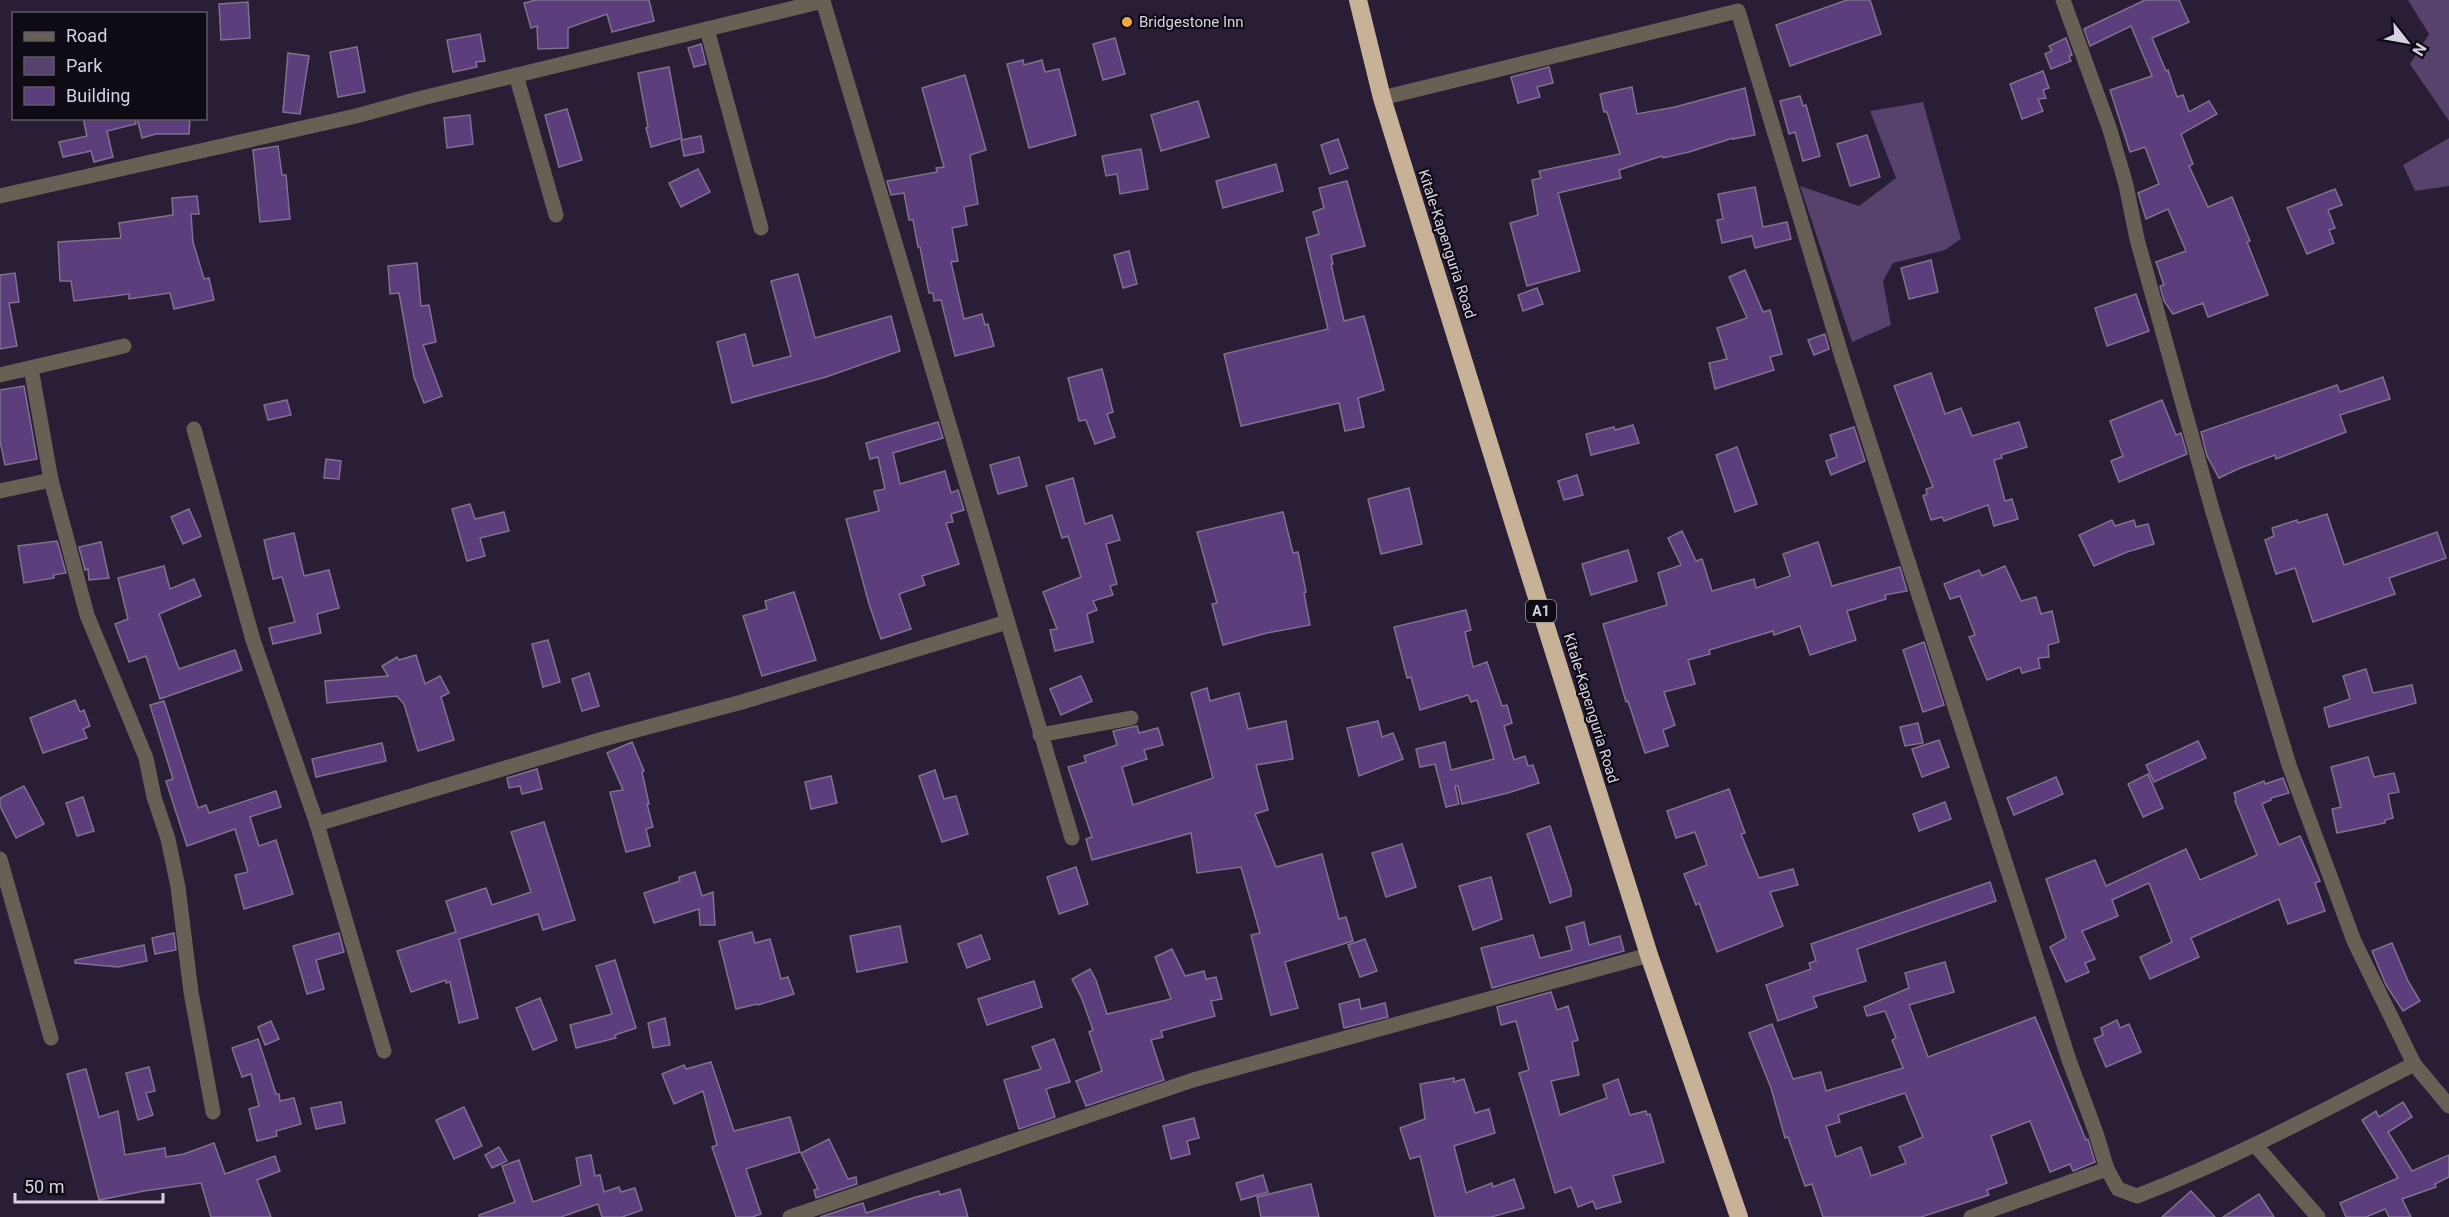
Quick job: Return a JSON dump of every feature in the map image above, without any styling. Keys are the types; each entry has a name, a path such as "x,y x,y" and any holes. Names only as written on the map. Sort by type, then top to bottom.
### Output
{"highway":[{"name":"Kitale-Kapenguria Road","path":"1358,0 1382,98 1649,955 1739,1217"}],"street":[{"path":"2063,0 2110,130 2126,185 2137,239 2212,509 2289,765 2354,941 2414,1064 2449,1106"},
{"path":"0,196 356,116 822,1 1072,838"},
{"path":"1382,98 1736,5 1850,380 2069,1060 2107,1169 2118,1189 2137,1196 2194,1174 2256,1146 2414,1064"},
{"path":"707,29 761,228"},
{"path":"516,75 556,214"},
{"path":"0,375 124,346"},
{"path":"31,368 51,480 87,615 146,758 154,797 168,839 178,887 191,992 213,1112"},
{"path":"194,429 253,640 317,824 384,1051"},
{"path":"0,491 51,480"},
{"path":"317,824 603,739 742,702 1007,622"},
{"path":"1040,735 1131,718"},
{"path":"0,859 51,1038"},
{"path":"790,1217 1193,1080 1649,955"},
{"path":"2256,1146 2318,1217"},
{"path":"1971,1217 2107,1169"}],"green space":[{"path":"2408,0 2449,0 2449,121 2410,64 2429,34"},
{"path":"1923,102 1961,239 1945,250 1893,263 1883,281 1891,325 1852,342 1800,186 1859,206 1896,178 1870,111"},
{"path":"2449,138 2449,186 2415,191 2403,165"}],"building":[{"path":"536,0 649,0 654,21 612,32 607,14 568,28 568,48 538,49 537,26 531,28 524,3"},
{"path":"1847,0 1870,0 1881,34 1790,66 1776,25"},
{"path":"2145,0 2179,0 2189,22 2152,38 2166,71 2168,70 2177,97 2183,95 2189,112 2209,101 2217,114 2181,134 2193,164 2189,166 2208,207 2232,197 2268,295 2208,317 2203,303 2173,314 2164,301 2160,286 2164,285 2156,262 2186,251 2168,209 2146,219 2138,193 2159,184 2145,147 2130,152 2110,90 2152,76 2131,26 2090,46 2084,29"},
{"path":"248,2 250,38 221,40 219,4"},
{"path":"480,34 485,61 476,62 477,67 453,72 447,40"},
{"path":"1115,38 1125,74 1103,80 1093,44"},
{"path":"2066,38 2072,55 2069,56 2071,61 2051,69 2045,54 2052,51 2049,46"},
{"path":"701,44 706,64 694,67 688,48"},
{"path":"357,47 365,92 338,97 330,52"},
{"path":"288,53 309,56 300,114 283,112"},
{"path":"1023,60 1024,65 1042,60 1045,72 1059,69 1076,135 1029,148 1007,64"},
{"path":"669,67 682,138 651,147 638,73"},
{"path":"1549,67 1553,83 1537,87 1540,97 1518,103 1511,77"},
{"path":"2043,71 2049,88 2043,90 2046,98 2038,99 2043,111 2022,119 2010,84"},
{"path":"965,75 986,150 970,155 978,204 964,207 967,225 952,228 958,261 951,262 964,319 982,314 985,325 988,324 994,346 955,356 941,300 934,301 933,293 929,293 920,247 918,247 913,220 909,220 904,193 891,195 887,181 937,172 936,168 944,167 922,88"},
{"path":"1632,87 1637,114 1675,107 1745,88 1755,135 1733,138 1663,158 1662,156 1619,170 1621,178 1558,193 1580,271 1527,286 1510,223 1538,215 1532,180 1541,178 1539,171 1620,154 1607,112 1604,112 1600,94"},
{"path":"1800,96 1803,106 1806,105 1820,156 1803,161 1795,132 1789,134 1780,101"},
{"path":"1198,101 1209,137 1161,151 1151,115"},
{"path":"567,109 582,160 559,167 545,115"},
{"path":"470,115 473,144 447,148 444,118"},
{"path":"83,120 135,120 136,124 107,131 113,157 94,162 91,151 63,157 59,142 87,136"},
{"path":"138,120 190,120 189,134 156,134 142,138"},
{"path":"1867,135 1880,177 1850,186 1837,144"},
{"path":"701,136 704,152 684,156 681,140"},
{"path":"1338,139 1348,168 1330,174 1321,145"},
{"path":"278,146 282,175 286,175 290,219 260,222 253,150"},
{"path":"1141,149 1148,189 1120,194 1117,174 1106,176 1102,156"},
{"path":"1276,164 1283,191 1223,208 1216,181"},
{"path":"698,169 710,192 681,207 669,183"},
{"path":"1347,181 1365,246 1331,255 1333,264 1331,264 1344,321 1364,316 1384,390 1358,398 1364,427 1345,431 1339,403 1241,426 1224,354 1328,329 1306,238 1319,234 1313,212 1324,208 1319,188"},
{"path":"1755,187 1763,227 1787,222 1791,239 1755,248 1752,236 1722,243 1717,220 1723,219 1718,194"},
{"path":"2335,189 2342,205 2328,210 2335,228 2329,230 2334,243 2307,254 2287,208"},
{"path":"197,196 199,214 191,214 193,242 204,279 209,278 214,300 174,309 170,293 129,299 129,294 74,301 71,281 60,281 58,242 121,238 119,223 173,215 172,198"},
{"path":"1129,251 1137,284 1123,288 1114,255"},
{"path":"1931,260 1938,292 1909,299 1901,268"},
{"path":"417,263 421,306 429,305 436,342 423,345 442,396 424,403 414,377 399,293 390,294 388,266"},
{"path":"1745,270 1763,312 1770,310 1782,354 1770,357 1774,370 1715,389 1709,363 1727,359 1717,328 1747,318 1729,277"},
{"path":"15,273 19,302 9,303 17,346 0,349 0,275"},
{"path":"798,274 815,338 891,316 900,351 826,377 732,403 717,342 745,334 753,366 791,356 771,281"},
{"path":"1537,288 1543,304 1523,311 1518,295"},
{"path":"2136,294 2149,331 2107,346 2095,308"},
{"path":"1825,334 1829,349 1814,355 1808,340"},
{"path":"1102,369 1113,412 1107,414 1115,437 1095,444 1086,420 1079,421 1068,378"},
{"path":"1931,373 1945,414 1961,408 1972,436 2019,422 2027,447 2001,455 2002,458 1994,460 2005,501 2012,499 2018,519 1994,526 1988,505 1944,521 1942,517 1931,520 1923,496 1927,494 1926,489 1933,487 1894,386"},
{"path":"2383,377 2390,399 2340,415 2346,432 2276,459 2275,455 2219,478 2207,456 2201,432 2337,385 2340,392"},
{"path":"24,386 37,459 5,465 0,441 0,390"},
{"path":"287,400 291,415 268,420 264,405"},
{"path":"2162,400 2176,435 2181,433 2187,454 2119,482 2111,461 2123,456 2110,421"},
{"path":"938,422 943,438 893,453 900,484 945,471 951,493 958,490 964,510 951,514 953,522 946,523 959,564 922,576 925,585 899,594 911,629 881,639 846,519 879,511 874,491 885,489 878,457 870,459 866,443"},
{"path":"1633,425 1639,443 1591,455 1586,434"},
{"path":"1854,427 1865,461 1831,475 1826,461 1837,457 1830,435"},
{"path":"1737,447 1757,504 1735,512 1716,455"},
{"path":"1019,457 1027,486 998,494 990,465"},
{"path":"326,459 341,461 339,479 324,478"},
{"path":"1577,475 1583,495 1564,500 1558,481"},
{"path":"1073,478 1085,524 1112,515 1120,540 1106,544 1117,584 1110,586 1113,595 1093,601 1097,610 1087,614 1093,642 1055,651 1050,630 1057,629 1043,592 1081,577 1068,536 1062,538 1046,486"},
{"path":"1409,488 1422,544 1381,554 1368,499"},
{"path":"470,504 475,519 504,512 509,531 480,538 485,556 467,561 452,509"},
{"path":"189,509 201,536 183,544 171,517"},
{"path":"1283,512 1293,553 1298,552 1310,625 1267,633 1223,645 1212,604 1217,603 1197,532"},
{"path":"2327,514 2344,565 2437,532 2446,558 2389,578 2395,594 2313,622 2295,568 2276,574 2265,540 2274,536 2272,528"},
{"path":"2112,520 2115,526 2134,520 2136,527 2148,524 2154,544 2094,566 2079,535"},
{"path":"1682,531 1696,561 1702,559 1712,591 1754,579 1756,588 1790,576 1783,554 1818,542 1832,586 1900,567 1907,591 1885,595 1886,599 1847,611 1856,640 1810,655 1800,626 1774,635 1773,631 1709,650 1710,654 1688,660 1695,684 1664,692 1675,725 1663,730 1668,746 1645,753 1628,701 1626,702 1603,624 1667,605 1658,573 1681,565 1668,538"},
{"path":"294,533 304,576 329,570 339,608 317,614 321,633 273,644 269,628 295,622 282,577 273,579 264,540"},
{"path":"57,541 66,573 53,575 54,578 24,583 18,546"},
{"path":"101,542 109,578 89,580 88,569 85,570 79,547"},
{"path":"1628,550 1637,581 1591,595 1582,564"},
{"path":"164,566 170,589 194,579 201,596 159,614 179,669 235,650 242,670 160,699 146,656 129,662 115,624 128,619 118,578"},
{"path":"2005,566 2021,601 2036,597 2041,614 2052,611 2059,642 2048,645 2049,657 2038,658 2040,668 2022,673 2020,667 1987,680 1969,637 1975,635 1960,596 1950,599 1944,584 1979,570 1982,576"},
{"path":"794,592 816,660 762,676 743,616 767,609 765,601"},
{"path":"1466,610 1471,630 1465,632 1473,667 1487,662 1502,706 1507,705 1512,723 1504,726 1514,760 1525,756 1528,766 1533,765 1539,783 1462,804 1458,786 1455,786 1459,804 1446,807 1435,764 1420,767 1416,749 1445,742 1451,770 1494,759 1477,700 1471,702 1468,695 1420,710 1411,677 1407,678 1394,627"},
{"path":"548,640 560,682 543,687 532,644"},
{"path":"1924,642 1944,705 1923,712 1903,650"},
{"path":"416,655 425,684 440,676 449,693 441,697 454,740 418,751 404,704 397,696 327,703 325,681 388,676 382,666 397,657 399,660"},
{"path":"2366,669 2373,693 2412,685 2416,703 2329,727 2324,708 2350,699 2343,676"},
{"path":"589,673 599,706 582,711 572,679"},
{"path":"1081,676 1092,701 1061,715 1050,689"},
{"path":"1207,688 1210,701 1239,693 1248,729 1286,721 1293,759 1256,765 1268,810 1255,814 1276,867 1322,854 1339,919 1346,917 1353,941 1285,962 1298,1008 1271,1015 1251,935 1260,933 1241,867 1197,873 1191,833 1092,860 1086,839 1092,837 1068,767 1086,762 1084,756 1117,745 1113,731 1137,726 1139,733 1158,728 1163,745 1144,750 1147,759 1122,767 1133,805 1213,778 1191,693"},
{"path":"75,700 80,712 84,710 90,726 83,729 87,738 43,753 30,718"},
{"path":"164,701 198,808 206,805 209,813 276,791 281,807 250,817 259,846 276,840 293,894 244,909 235,875 248,872 235,829 187,846 166,781 173,779 150,705"},
{"path":"1378,721 1382,737 1393,733 1403,759 1359,776 1347,728"},
{"path":"1918,723 1923,743 1905,746 1900,727"},
{"path":"1939,740 1949,767 1922,777 1912,749"},
{"path":"2198,741 2206,758 2154,782 2146,765"},
{"path":"632,742 644,771 642,772 649,804 647,804 653,827 646,829 650,846 626,852 610,792 623,790 607,753"},
{"path":"382,743 386,761 316,777 312,759"},
{"path":"2368,757 2374,777 2394,773 2399,792 2388,794 2393,818 2385,820 2385,823 2337,833 2332,809 2341,807 2331,767"},
{"path":"537,769 542,789 522,794 520,786 509,788 507,778"},
{"path":"935,770 944,799 956,796 968,834 942,842 919,776"},
{"path":"2148,774 2163,808 2143,817 2128,784"},
{"path":"831,776 837,803 811,809 805,782"},
{"path":"2056,777 2063,794 2014,815 2007,798"},
{"path":"2283,778 2289,793 2271,798 2262,804 2279,845 2300,836 2320,881 2315,883 2325,911 2288,924 2279,899 2191,938 2199,957 2150,979 2140,957 2172,942 2149,883 2112,900 2118,916 2082,931 2095,959 2085,963 2089,972 2066,982 2050,947 2066,938 2046,879 2095,860 2106,886 2186,849 2200,880 2257,855 2235,801 2234,793 2264,781 2265,784"},
{"path":"24,786 44,824 16,838 0,806 0,798"},
{"path":"1729,789 1745,833 1741,834 1759,878 1793,869 1798,885 1770,892 1783,926 1717,952 1699,903 1696,905 1684,874 1707,865 1695,832 1676,838 1667,811"},
{"path":"83,797 94,831 77,836 66,803"},
{"path":"1945,802 1951,819 1919,831 1913,814"},
{"path":"544,822 575,920 543,930 538,914 459,939 478,1018 459,1023 450,982 446,983 446,980 411,992 397,951 456,932 446,901 486,888 492,905 531,892 511,832"},
{"path":"1550,826 1571,889 1571,896 1550,903 1527,834"},
{"path":"1402,844 1416,887 1386,897 1372,853"},
{"path":"1076,867 1088,904 1059,914 1047,877"},
{"path":"695,872 702,896 713,892 715,925 700,925 699,909 654,923 644,893 680,881 679,877"},
{"path":"1491,877 1502,919 1473,930 1459,886"},
{"path":"1990,882 1996,901 1857,949 1866,981 1813,997 1817,1007 1778,1021 1766,985 1811,969 1809,963 1816,961 1811,944"},
{"path":"1584,922 1589,945 1620,936 1624,951 1492,988 1481,948 1533,935 1540,958 1572,950 1566,927"},
{"path":"900,926 907,962 857,972 850,936"},
{"path":"752,932 755,943 770,939 781,979 788,977 794,994 736,1009 719,941"},
{"path":"174,933 176,950 155,954 152,938"},
{"path":"339,933 344,952 316,960 324,989 307,994 293,946"},
{"path":"981,935 990,959 967,968 958,944"},
{"path":"1365,939 1377,971 1360,977 1348,945"},
{"path":"2392,943 2408,981 2420,1001 2403,1011 2386,985 2372,951"},
{"path":"144,945 147,961 118,967 75,963 75,960"},
{"path":"1172,949 1185,976 1204,971 1206,979 1216,977 1222,999 1211,1001 1215,1016 1161,1031 1163,1037 1151,1040 1164,1080 1086,1106 1076,1081 1102,1071 1089,1032 1093,1030 1072,979 1090,969 1107,1014 1171,999 1155,957"},
{"path":"615,960 636,1028 615,1035 616,1038 576,1048 570,1025 612,1014 596,966"},
{"path":"1945,962 1954,992 1909,1005 1928,1057 2035,1017 2086,1140 2088,1139 2095,1162 2073,1171 2070,1164 2050,1172 2030,1121 1991,1136 2007,1183 1987,1190 1989,1195 1921,1217 1823,1217 1812,1184 1805,1186 1788,1137 1785,1138 1771,1088 1749,1033 1772,1024 1793,1079 1821,1072 1826,1091 1903,1068 1892,1040 1896,1038 1885,1011 1867,1016 1864,1007 1909,988 1905,973","holes":["1905,1093 1923,1137 1899,1147 1906,1163 1871,1176 1861,1147 1836,1157 1826,1126 1840,1122 1838,1115"]},
{"path":"1034,981 1042,1007 987,1025 978,999"},
{"path":"1551,992 1557,1010 1568,1006 1578,1040 1572,1042 1579,1075 1551,1081 1560,1115 1607,1098 1603,1085 1618,1079 1630,1115 1646,1111 1647,1115 1650,1114 1664,1162 1613,1176 1621,1202 1596,1209 1593,1201 1578,1207 1571,1187 1555,1193 1519,1073 1529,1070 1516,1021 1501,1025 1497,1007"},
{"path":"540,998 557,1040 533,1050 516,1008"},
{"path":"1359,999 1361,1009 1385,1003 1388,1017 1344,1028 1339,1004"},
{"path":"665,1018 670,1045 653,1048 648,1023"},
{"path":"2117,1020 2120,1028 2129,1024 2141,1052 2106,1067 2094,1039 2103,1035 2101,1028"},
{"path":"271,1021 279,1039 265,1045 258,1027"},
{"path":"258,1039 276,1094 279,1094 280,1101 294,1098 301,1124 276,1131 277,1136 257,1141 249,1109 259,1106 251,1074 242,1077 232,1048"},
{"path":"1054,1039 1070,1082 1046,1089 1055,1117 1019,1129 1004,1080 1041,1069 1032,1047"},
{"path":"711,1062 734,1131 790,1117 800,1152 746,1169 761,1214 752,1217 736,1217 712,1147 717,1145 703,1091 674,1104 662,1074 684,1065 686,1069"},
{"path":"149,1067 155,1091 146,1093 153,1115 138,1120 126,1073"},
{"path":"86,1069 99,1117 118,1111 125,1155 165,1148 166,1157 184,1154 214,1143 225,1174 275,1156 280,1171 257,1180 271,1217 211,1217 201,1183 99,1200 67,1074"},
{"path":"1454,1078 1454,1082 1464,1079 1475,1113 1489,1109 1495,1133 1454,1146 1466,1193 1492,1183 1493,1187 1514,1179 1524,1208 1491,1217 1435,1217 1420,1156 1410,1159 1400,1128 1425,1119 1420,1084"},
{"path":"341,1102 345,1123 316,1129 311,1108"},
{"path":"2403,1102 2412,1117 2388,1132 2412,1171 2449,1155 2449,1177 2435,1184 2436,1187 2402,1199 2411,1217 2389,1217 2385,1209 2366,1217 2346,1217 2340,1203 2398,1178 2362,1120 2376,1111 2379,1117"},
{"path":"464,1107 482,1146 454,1159 436,1120"},
{"path":"1194,1118 1199,1138 1187,1141 1190,1154 1171,1159 1163,1126"},
{"path":"829,1139 848,1179 856,1177 857,1184 816,1198 814,1190 818,1189 801,1153"},
{"path":"499,1147 507,1161 492,1168 485,1155"},
{"path":"591,1155 595,1176 600,1175 604,1192 619,1187 621,1192 635,1188 642,1210 622,1217 602,1217 598,1204 561,1217 479,1217 479,1215 515,1202 502,1166 519,1160 533,1202 581,1185 576,1158"},
{"path":"1263,1175 1268,1192 1241,1200 1236,1183"},
{"path":"1311,1184 1319,1217 1261,1217 1257,1197"},
{"path":"960,1189 968,1217 820,1217 863,1203 866,1213 939,1191 940,1195"},
{"path":"2191,1191 2215,1217 2162,1217"},
{"path":"2259,1194 2274,1217 2223,1217"}],"place":[{"name":"Bridgestone Inn","path":"1127,22"}]}
